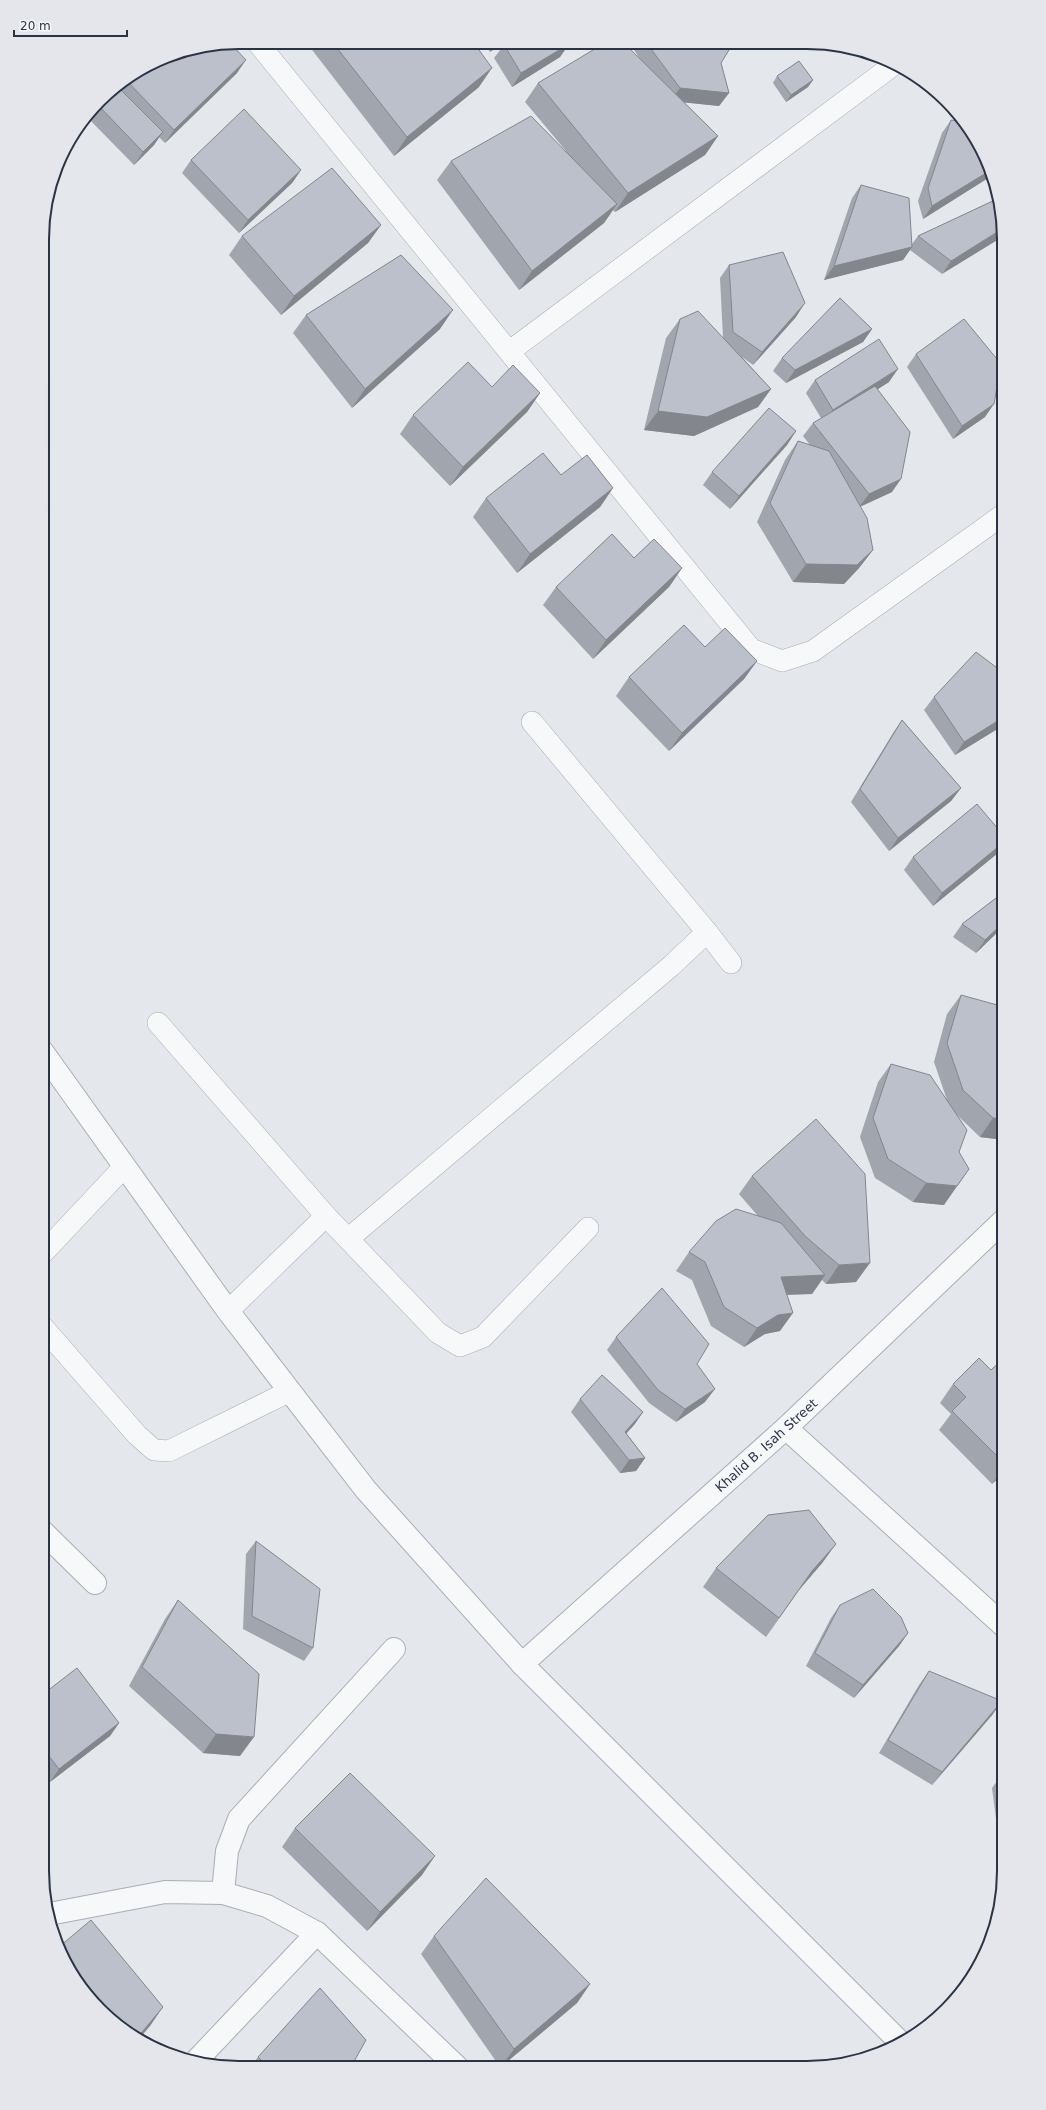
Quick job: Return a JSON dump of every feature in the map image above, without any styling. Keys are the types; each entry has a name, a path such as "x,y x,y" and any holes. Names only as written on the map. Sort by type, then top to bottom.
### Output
{"street":[{"path":"49,1061 228,1310 366,1490 522,1664 896,2038"},
{"name":"Khalid B. Isah Street","path":"522,1664 786,1428 997,1227"},
{"path":"786,1428 997,1620"},
{"path":"49,1538 94,1583"},
{"path":"223,1892 227,1852 239,1819 394,1649"},
{"path":"54,1913 165,1892 223,1892 267,1906 317,1934 451,2061"},
{"path":"200,2057 317,1934"}],"lane":[{"path":"263,49 751,649 782,661 814,651 997,519"},
{"path":"510,351 890,68"},
{"path":"532,722 707,932 731,963"},
{"path":"348,1239 671,966 707,932"},
{"path":"158,1023 326,1216 438,1334 460,1346 483,1337 588,1228"},
{"path":"49,1246 124,1166"},
{"path":"228,1310 326,1216"},
{"path":"49,1334 137,1435 154,1450 168,1451 290,1391"}],"building":[{"path":"226,49 236,49 246,60 174,130 129,84 166,63 190,55"},
{"path":"338,49 478,49 492,68 407,137"},
{"path":"506,49 561,49 521,73"},
{"path":"595,49 630,49 718,136 628,193 538,83"},
{"path":"651,49 730,49 721,63 729,93 680,88"},
{"path":"799,61 813,80 791,95 777,76"},
{"path":"121,90 163,132 143,152 101,109"},
{"path":"244,109 301,170 248,220 191,160"},
{"path":"531,116 617,204 532,271 451,161"},
{"path":"951,120 956,121 972,144 985,173 932,206 928,188"},
{"path":"332,168 381,225 294,296 242,236"},
{"path":"861,185 909,198 912,247 834,266"},
{"path":"993,201 997,232 951,261 918,236"},
{"path":"783,252 805,303 762,352 733,332 729,265"},
{"path":"401,255 453,310 365,389 306,315"},
{"path":"840,298 872,329 795,370 782,358"},
{"path":"698,311 771,389 707,417 658,411 680,319"},
{"path":"964,319 997,359 997,387 994,404 962,426 916,354"},
{"path":"879,339 898,369 833,410 815,380"},
{"path":"468,362 492,387 513,365 540,393 463,467 413,415"},
{"path":"875,386 910,432 901,479 869,494 813,423"},
{"path":"769,408 796,431 739,496 712,472"},
{"path":"798,441 829,451 867,518 873,550 857,565 806,564 770,503"},
{"path":"543,453 561,475 587,455 613,488 530,554 486,498"},
{"path":"612,534 634,558 654,539 682,568 606,640 556,587"},
{"path":"684,625 705,647 725,628 757,661 682,733 629,677"},
{"path":"976,652 997,668 997,721 964,742 934,697"},
{"path":"902,720 961,788 898,838 860,789"},
{"path":"977,804 997,828 997,848 942,893 913,857"},
{"path":"997,897 997,929 985,940 962,924"},
{"path":"961,995 997,1005 997,1118 993,1118 963,1090 947,1043"},
{"path":"891,1064 930,1075 967,1130 959,1152 969,1169 957,1186 926,1183 888,1159 873,1118"},
{"path":"816,1119 865,1174 870,1263 839,1265 806,1237 752,1176"},
{"path":"736,1209 781,1223 825,1275 781,1277 793,1313 778,1315 757,1328 724,1307 705,1262 689,1252 716,1221"},
{"path":"662,1288 709,1344 697,1364 715,1389 685,1409 658,1390 616,1337"},
{"path":"979,1358 991,1370 997,1364 997,1456 952,1411 966,1397 953,1384"},
{"path":"602,1375 643,1412 625,1432 645,1458 629,1460 580,1399"},
{"path":"809,1510 836,1544 812,1571 779,1618 716,1568 768,1515"},
{"path":"256,1541 320,1589 313,1648 252,1616"},
{"path":"873,1589 901,1617 908,1633 863,1685 815,1653 840,1605"},
{"path":"178,1600 259,1674 254,1737 216,1734 142,1667"},
{"path":"77,1668 119,1723 59,1769 49,1756 49,1690"},
{"path":"929,1671 997,1699 997,1707 942,1772 888,1740"},
{"path":"350,1773 435,1856 380,1912 295,1828"},
{"path":"486,1878 590,1984 514,2049 434,1936"},
{"path":"91,1920 163,2007 141,2034 114,2014 88,1987 74,1966 63,1944"},
{"path":"320,1988 366,2040 354,2061 262,2061 258,2057"}]}
